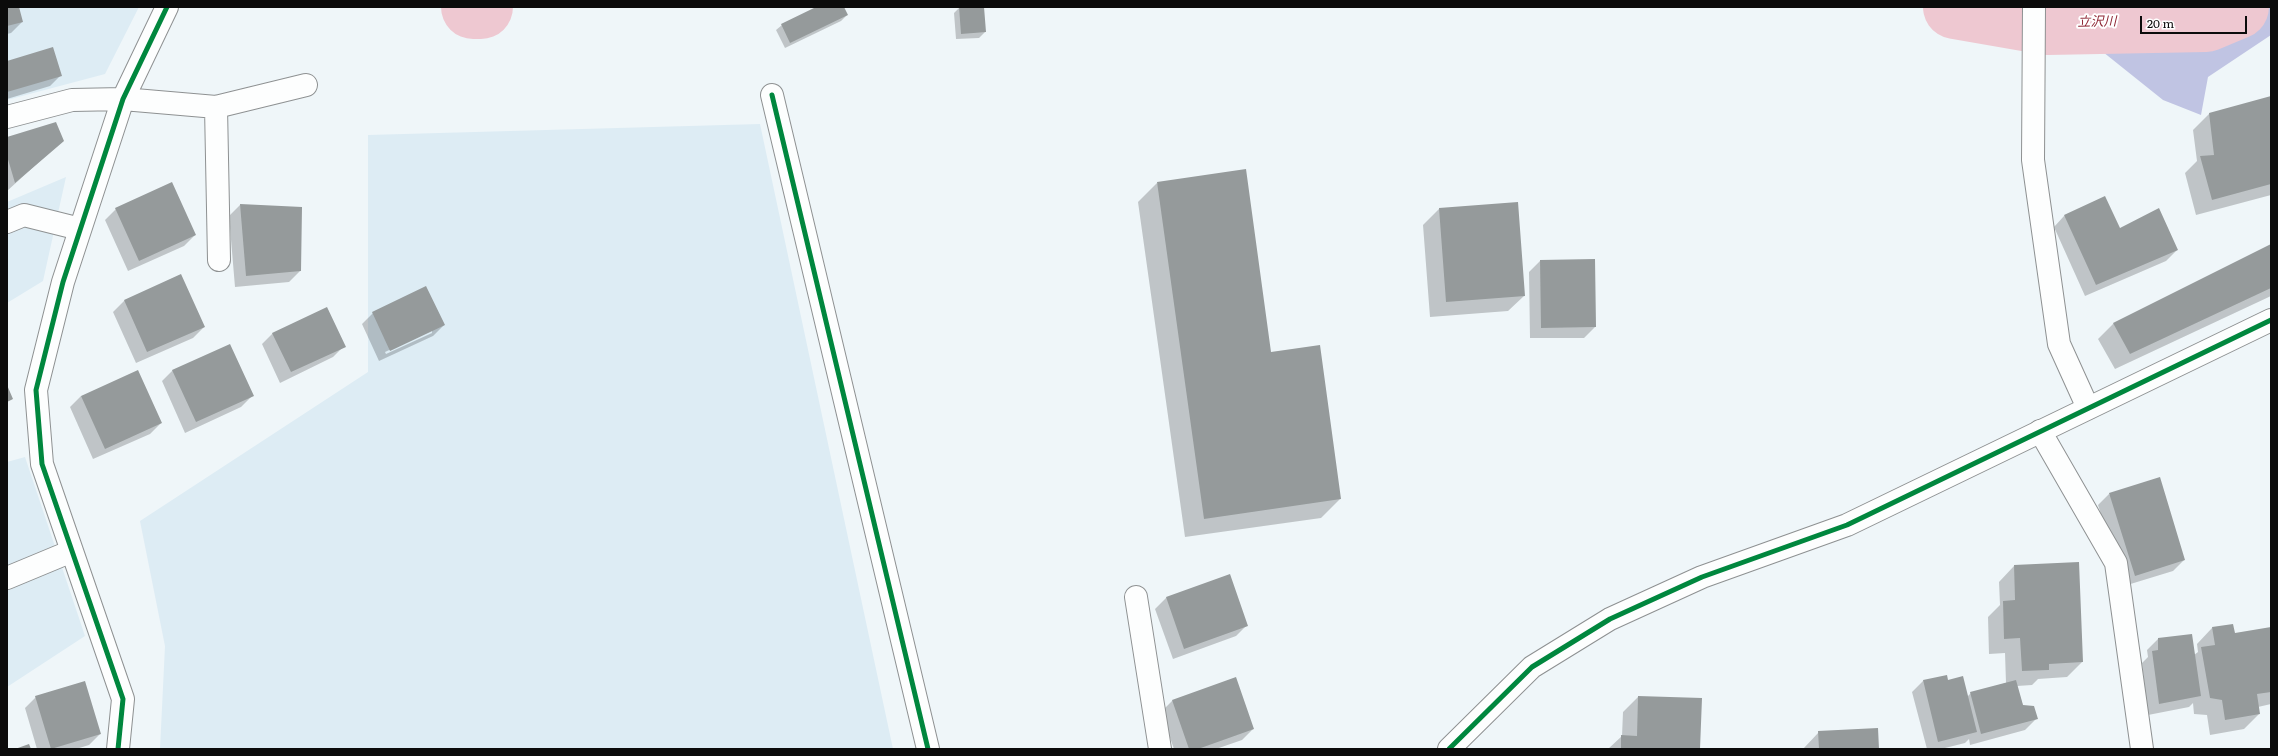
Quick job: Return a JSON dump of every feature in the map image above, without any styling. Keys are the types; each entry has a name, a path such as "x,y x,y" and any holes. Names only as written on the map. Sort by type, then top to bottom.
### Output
{"street":[{"path":"118,749 123,699 42,464 36,390 62,282 123,99 167,7"},
{"path":"2034,7 2033,160 2059,344 2088,408"},
{"path":"7,117 72,100 123,99 216,107 306,85"},
{"path":"772,95 928,749"},
{"path":"216,107 219,260"},
{"path":"7,222 24,215 80,229"},
{"path":"1449,749 1532,667 1610,618 1702,577 1847,525 2271,320"},
{"path":"2040,431 2116,563 2142,749"},
{"path":"7,578 72,551"},
{"path":"1136,597 1160,749"}],"shaded area":[{"path":"7,7 139,7 105,74 7,100"},
{"path":"2060,7 2271,7 2271,35 2208,77 2201,115 2163,100 2103,52 2066,31"},
{"path":"760,124 893,749 160,749 165,646 140,521 368,372 368,135"},
{"path":"66,177 43,281 7,303 7,202"},
{"path":"25,457 85,636 7,687 7,462"}],"building":[{"path":"7,7 19,7 23,22 7,26"},
{"path":"816,7 844,7 848,15 790,43 781,24"},
{"path":"959,7 984,7 986,32 961,34"},
{"path":"53,47 62,76 7,92 7,61"},
{"path":"2271,96 2271,184 2212,200 2200,156 2214,155 2209,113"},
{"path":"56,122 64,141 15,183 7,156 7,137"},
{"path":"1246,169 1271,352 1320,345 1341,499 1204,519 1157,182"},
{"path":"172,182 196,235 139,261 115,208"},
{"path":"2105,196 2120,228 2159,208 2178,250 2096,285 2064,215"},
{"path":"1518,202 1525,296 1446,302 1439,208"},
{"path":"240,204 302,207 301,271 246,276"},
{"path":"2271,244 2271,288 2130,354 2113,323"},
{"path":"1595,259 1596,327 1541,328 1540,260"},
{"path":"181,274 205,327 147,352 124,300"},
{"path":"426,286 445,325 390,351 372,312"},
{"path":"327,307 346,347 291,372 272,333"},
{"path":"230,344 254,396 196,422 172,370"},
{"path":"138,370 162,423 105,449 81,396"},
{"path":"7,385 13,399 7,402"},
{"path":"2160,477 2185,560 2135,576 2109,493"},
{"path":"2079,562 2083,662 2049,664 2049,670 2022,671 2020,638 2004,639 2003,601 2015,600 2014,565"},
{"path":"1230,574 1248,626 1184,649 1166,597"},
{"path":"2233,624 2235,633 2271,627 2271,692 2257,694 2260,714 2225,720 2222,700 2210,698 2201,647 2215,645 2212,627"},
{"path":"2192,634 2201,696 2159,704 2152,651 2158,650 2158,638"},
{"path":"1947,675 1948,680 1963,676 1977,732 1938,742 1923,680"},
{"path":"1236,677 1254,729 1198,749 1189,749 1172,700"},
{"path":"2016,680 2023,705 2034,706 2038,719 1981,734 1970,692"},
{"path":"85,681 101,734 51,749 35,696"},
{"path":"1638,696 1702,698 1700,749 1621,749 1621,735 1637,736"},
{"path":"1878,728 1879,749 1819,749 1818,731"},
{"path":"29,744 31,749 15,749"}],"waterway":[{"name":"立沢川","path":"473,7 481,7"},
{"name":"立沢川","path":"1955,7 2047,23 2206,20 2237,7"}],"cycle path":[{"path":"118,749 123,699 42,464 36,390 63,282 123,99 167,7"},
{"path":"772,95 928,749"},
{"path":"1449,749 1532,667 1610,619 1702,577 1847,525 2271,320"}]}
